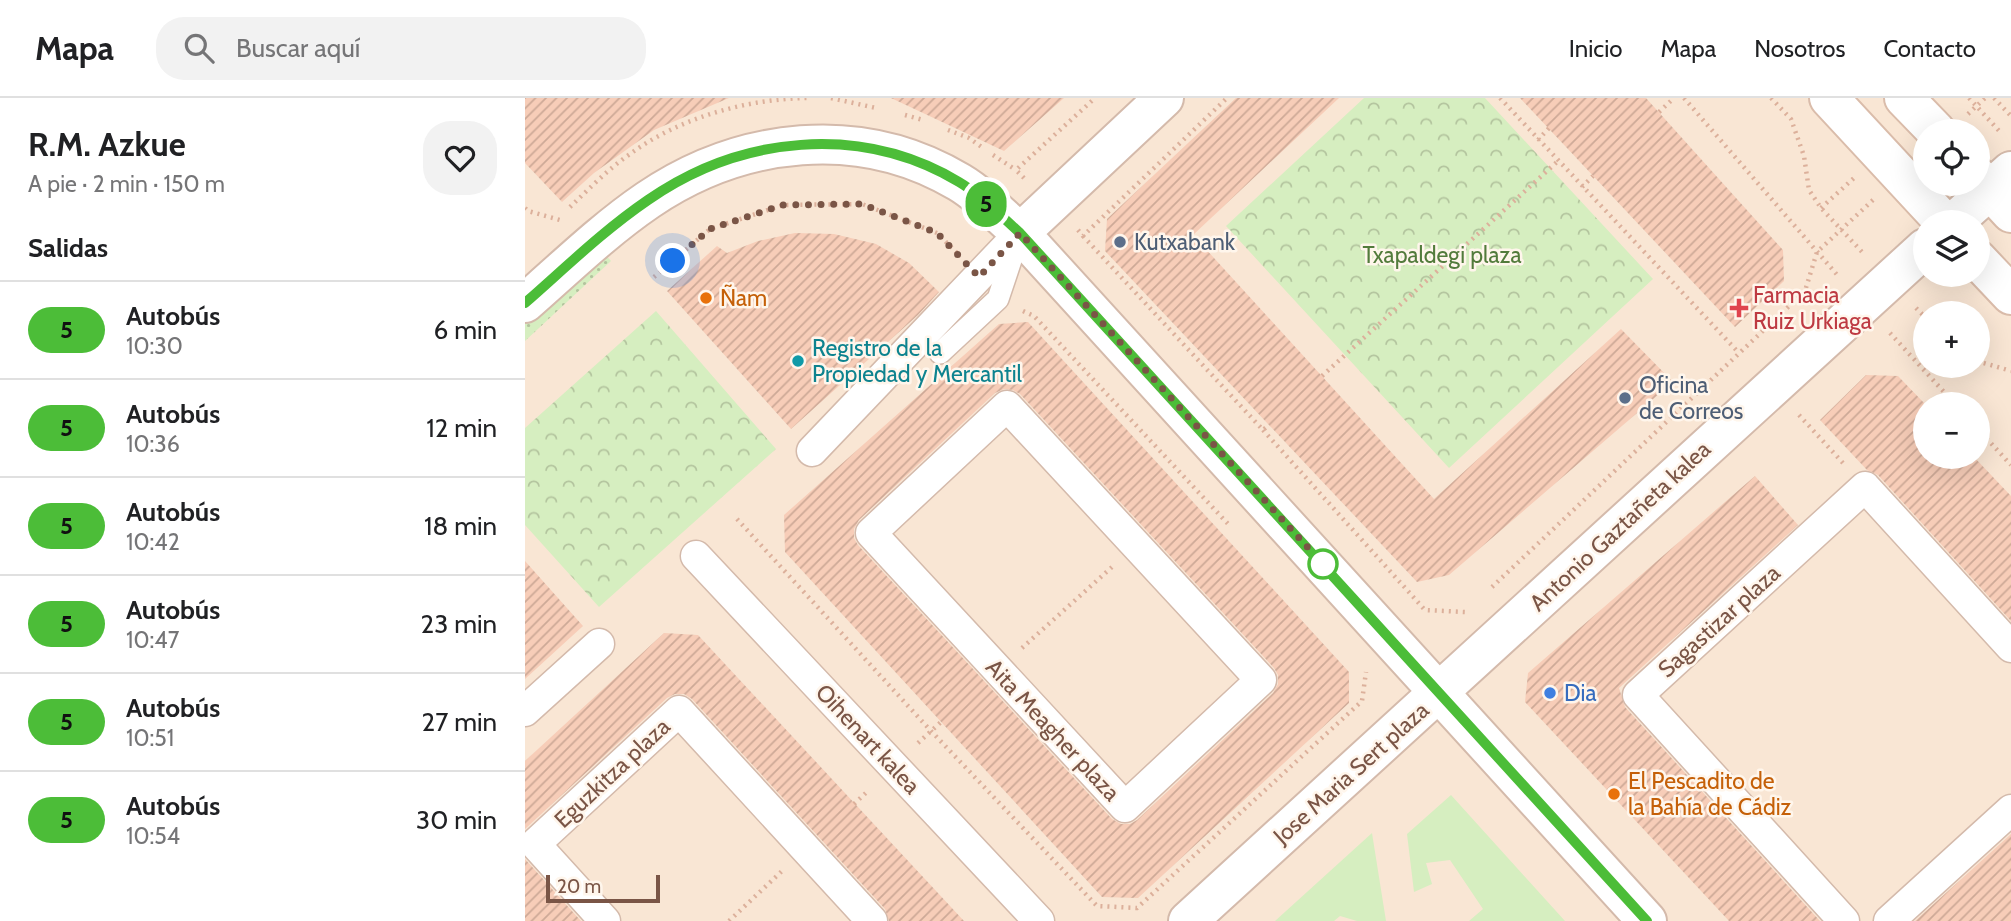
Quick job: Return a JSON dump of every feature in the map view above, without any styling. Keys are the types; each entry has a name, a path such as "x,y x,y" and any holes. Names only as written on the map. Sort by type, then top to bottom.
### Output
{"street":[{"path":"812,451 988,288 1020,233 1164,98"},
{"path":"1829,98 1933,210"},
{"path":"1904,98 1924,119"},
{"path":"525,303 648,200 697,171 763,149 828,143 874,149 929,166 962,183 1020,233 1440,692"},
{"path":"1966,210 1999,177"},
{"path":"525,269 547,268 576,258"},
{"name":"Antonio Gaztañeta kalea","path":"1440,692 1913,258"},
{"path":"1990,273 2011,295"},
{"name":"Aita Meagher plaza","path":"1007,406 1261,680 1125,807 997,670 871,533 1007,406"},
{"path":"1865,487 2011,647"},
{"name":"Sagastizar plaza","path":"1844,921 1638,695 1865,487"},
{"name":"Oihenart kalea","path":"696,556 1039,921"},
{"path":"525,711 599,644"},
{"name":"Jose Maria Sert plaza","path":"1188,921 1440,692 1647,921"},
{"name":"Eguzkitza plaza","path":"605,921 535,844 679,711 872,921"},
{"path":"1889,921 2011,810"}],"lane":[{"path":"940,353 988,288"}],"path":[{"path":"1500,98 1739,353"},
{"path":"1659,112 1674,98"},
{"path":"1684,98 1817,252 1875,291 1913,311"},
{"path":"1771,98 1791,119 1804,156 1809,190 1841,230 1875,291 1947,392"},
{"path":"1969,98 1999,177"},
{"path":"1994,98 2011,116"},
{"path":"2000,105 2007,98"},
{"path":"1538,140 1549,128"},
{"path":"1322,376 1557,161"},
{"path":"1581,187 1593,176"},
{"path":"1483,595 1805,291 1817,252 1878,195"},
{"path":"654,277 710,229 783,205 862,204 937,233 988,288 1034,316 1232,528"},
{"path":"525,208 557,221 568,219"},
{"path":"1083,236 1425,610 1464,613 1474,604"},
{"path":"1990,365 2011,371"},
{"path":"1808,405 1798,415 1865,487"},
{"path":"1263,430 1269,425"},
{"path":"1990,443 2011,465"},
{"path":"737,519 931,731 1097,906 1137,908 1362,701 1367,668"},
{"path":"997,670 1136,545"},
{"path":"729,921 806,849"}],"shaded area":[{"path":"525,98 2011,98 2011,921 525,921"}],"green space":[{"name":"Txapaldegi plaza","path":"1364,98 1485,98 1653,279 1449,468 1226,226"},
{"path":"603,252 611,261 525,341 525,320"},
{"path":"656,311 776,449 599,607 525,525 525,428"},
{"path":"1451,795 1565,921 1469,921 1483,909 1450,860 1426,863 1432,884 1414,892 1407,834"},
{"path":"1372,833 1386,921 1357,921 1340,916 1334,921 1275,921"}],"building":[{"path":"525,98 729,98 654,130 594,173 562,202 525,163"},
{"path":"891,98 1064,98 1004,151"},
{"path":"1236,98 1339,98 1193,235 1434,499 1621,329 1673,382 1449,575 1417,582 1105,251 1107,219"},
{"path":"1520,98 1646,98 1783,250 1784,281 1735,327"},
{"name":"Registro de la Propiedad y Mercantil","path":"795,233 834,234 876,244 909,263 939,292 918,315 791,429 667,291 717,246 727,253 758,241"},
{"path":"1028,322 1349,672 1349,703 1138,898 1102,897 785,552 784,515 999,324","holes":["1004,389 1020,394 1278,675 1278,684 1273,693 1130,824 1121,824 1112,819 854,538 854,529 859,520 995,393"]},
{"path":"1866,375 1898,376 1913,392 1913,469 1985,469 2011,496 2011,621 1878,475 1867,470 1820,420"},
{"path":"1755,476 1798,525 1619,688 1625,707 1820,921 1729,921 1525,702 1528,673"},
{"path":"525,561 583,626 525,679"},
{"path":"664,633 698,635 964,921 889,921 885,909 692,699 684,694 667,698 525,829 525,761"},
{"path":"2011,834 2011,921 1915,921"},
{"path":"525,859 581,921 525,921"}],"bus line":[{"name":"5","path":"525,303 605,233 648,200 697,171 763,149 828,143 874,149 929,166 962,183 1020,233 1647,921"}],"place":[{"name":"Kutxabank","path":"1120,242"},
{"name":"Ñam","path":"706,298"},
{"name":"Farmacia Ruiz Urkiaga","path":"1739,308"},
{"name":"Registro de la Propiedad y Mercantil","path":"798,361"},
{"name":"Oficina de Correos","path":"1625,398"},
{"name":"Dia","path":"1550,693"},
{"name":"El Pescadito de la Bahía de Cádiz","path":"1614,794"}],"route":[{"path":"673,261 710,229 783,205 862,204 937,233 979,277 1020,233 1323,564"}]}
